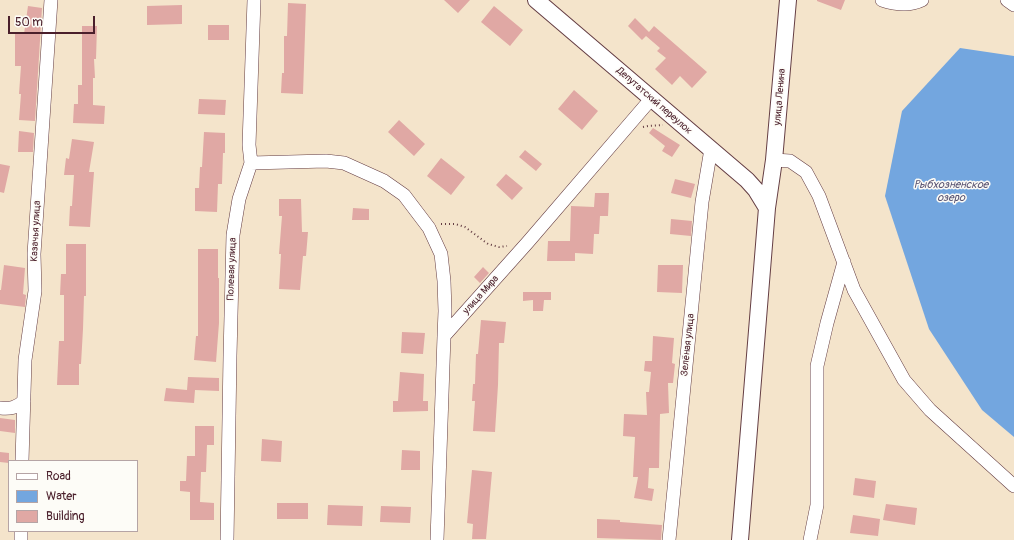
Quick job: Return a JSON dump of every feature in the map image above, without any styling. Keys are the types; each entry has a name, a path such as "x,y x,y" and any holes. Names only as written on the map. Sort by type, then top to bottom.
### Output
{"street":[{"name":"Казачья улица","path":"22,460 25,360 35,291 34,254 51,0"},
{"name":"Полевая улица","path":"227,540 233,235 239,199 251,163 249,145 254,0"},
{"name":"Депутатский переулок","path":"536,0 747,180 768,201"},
{"name":"улица Ленина","path":"740,540 768,201 774,160 788,0"},
{"path":"882,0 894,4 918,2 922,0"},
{"path":"1007,0 1014,5"},
{"name":"улица Мира","path":"444,336 528,242 651,99"},
{"name":"Зелёная улица","path":"669,540 702,202 710,150"},
{"path":"774,160 790,161 806,172 819,196 857,296 904,380 930,410 1014,486"},
{"path":"251,163 326,161 344,163 384,181 404,195 429,228 441,254 445,303 437,540"},
{"path":"810,540 817,505 817,366 844,262"},
{"path":"0,408 10,409 18,406 24,401"}],"path":[{"path":"625,128 635,130 648,126 665,125"},
{"path":"429,228 435,224 444,223 466,227 478,238 494,246 507,246 513,242 520,244 528,242"}],"water":[{"name":"Рыбхозненское озеро","path":"960,48 1014,56 1014,437 982,410 929,329 885,196 902,111"}],"building":[{"path":"444,0 470,0 458,13"},
{"path":"817,0 845,0 841,10"},
{"path":"288,3 306,4 303,94 281,93 282,73 284,73 284,36 287,36"},
{"path":"182,5 182,24 147,25 147,6"},
{"path":"28,6 42,8 35,121 19,120 21,66 15,66 15,34 24,34"},
{"path":"494,6 523,30 510,46 481,22"},
{"path":"635,18 649,32 654,26 707,72 692,88 680,76 672,85 655,69 666,58 657,51 660,48 646,36 642,40 628,26"},
{"path":"208,25 229,25 229,40 208,40"},
{"path":"82,26 97,26 96,59 94,59 95,78 93,78 93,105 105,106 104,124 73,123 74,104 78,104 78,85 82,85"},
{"path":"574,90 598,111 582,130 558,109"},
{"path":"199,99 226,100 225,115 198,114"},
{"path":"399,120 425,144 414,156 388,132"},
{"path":"653,128 680,145 672,157 662,151 665,146 649,133"},
{"path":"19,131 34,133 33,152 18,152"},
{"path":"204,132 225,133 222,184 218,184 217,212 195,211 195,188 199,188"},
{"path":"72,139 94,142 89,172 94,172 90,227 69,226 74,175 64,175 66,158 69,159"},
{"path":"525,150 542,164 536,171 519,157"},
{"path":"441,158 465,177 451,195 427,176"},
{"path":"0,164 10,166 4,193 0,192"},
{"path":"506,174 523,188 512,200 496,185"},
{"path":"675,179 695,184 691,198 671,193"},
{"path":"595,193 609,193 608,216 600,216 599,234 594,234 593,254 575,253 575,261 547,261 548,241 570,241 571,206 594,207"},
{"path":"279,199 301,199 302,232 308,232 306,256 303,256 300,290 279,289 281,254 279,254 282,216 279,216"},
{"path":"353,208 369,209 369,220 352,220"},
{"path":"671,219 692,221 691,236 670,234"},
{"path":"66,244 86,244 86,296 84,296 79,385 57,385 59,341 64,341 64,295 60,295 61,274 66,274"},
{"path":"198,249 218,249 219,323 216,362 194,360 196,336 198,336"},
{"path":"4,265 25,268 23,294 26,295 25,307 0,304 0,290"},
{"path":"658,265 683,265 682,293 657,292"},
{"path":"483,267 489,273 480,283 474,277"},
{"path":"523,292 551,292 551,300 544,300 543,311 533,311 533,300 523,301"},
{"path":"481,320 506,322 504,343 499,343 495,432 473,431 475,401 472,401 473,384 475,384 476,354 478,354"},
{"path":"402,332 425,333 423,354 401,353"},
{"path":"653,336 674,338 672,363 675,364 673,383 668,383 669,413 660,414 659,468 649,468 648,488 654,489 652,501 634,498 638,477 633,477 635,437 623,436 624,414 647,415 646,392 649,392 651,372 644,371 645,361 652,361"},
{"path":"400,372 424,374 423,401 428,401 428,411 393,412 393,401 398,401"},
{"path":"188,377 219,378 219,391 195,390 194,403 164,401 166,388 187,390"},
{"path":"0,418 15,420 15,433 0,431"},
{"path":"195,426 214,426 214,445 207,445 206,472 201,472 200,502 214,503 214,520 190,520 190,492 180,491 180,481 186,481 187,456 195,456"},
{"path":"262,439 282,441 281,462 261,461"},
{"path":"402,450 420,451 420,470 401,470"},
{"path":"0,452 9,453 8,463 0,462"},
{"path":"472,470 492,472 486,539 472,539 473,524 467,523"},
{"path":"855,478 876,481 874,498 853,495"},
{"path":"277,503 308,503 308,519 277,519"},
{"path":"886,504 917,508 915,525 883,520"},
{"path":"328,505 363,506 362,526 327,525"},
{"path":"381,506 411,507 410,523 380,522"},
{"path":"853,515 880,519 878,536 850,533"},
{"path":"597,519 662,525 661,540 597,538"}]}
